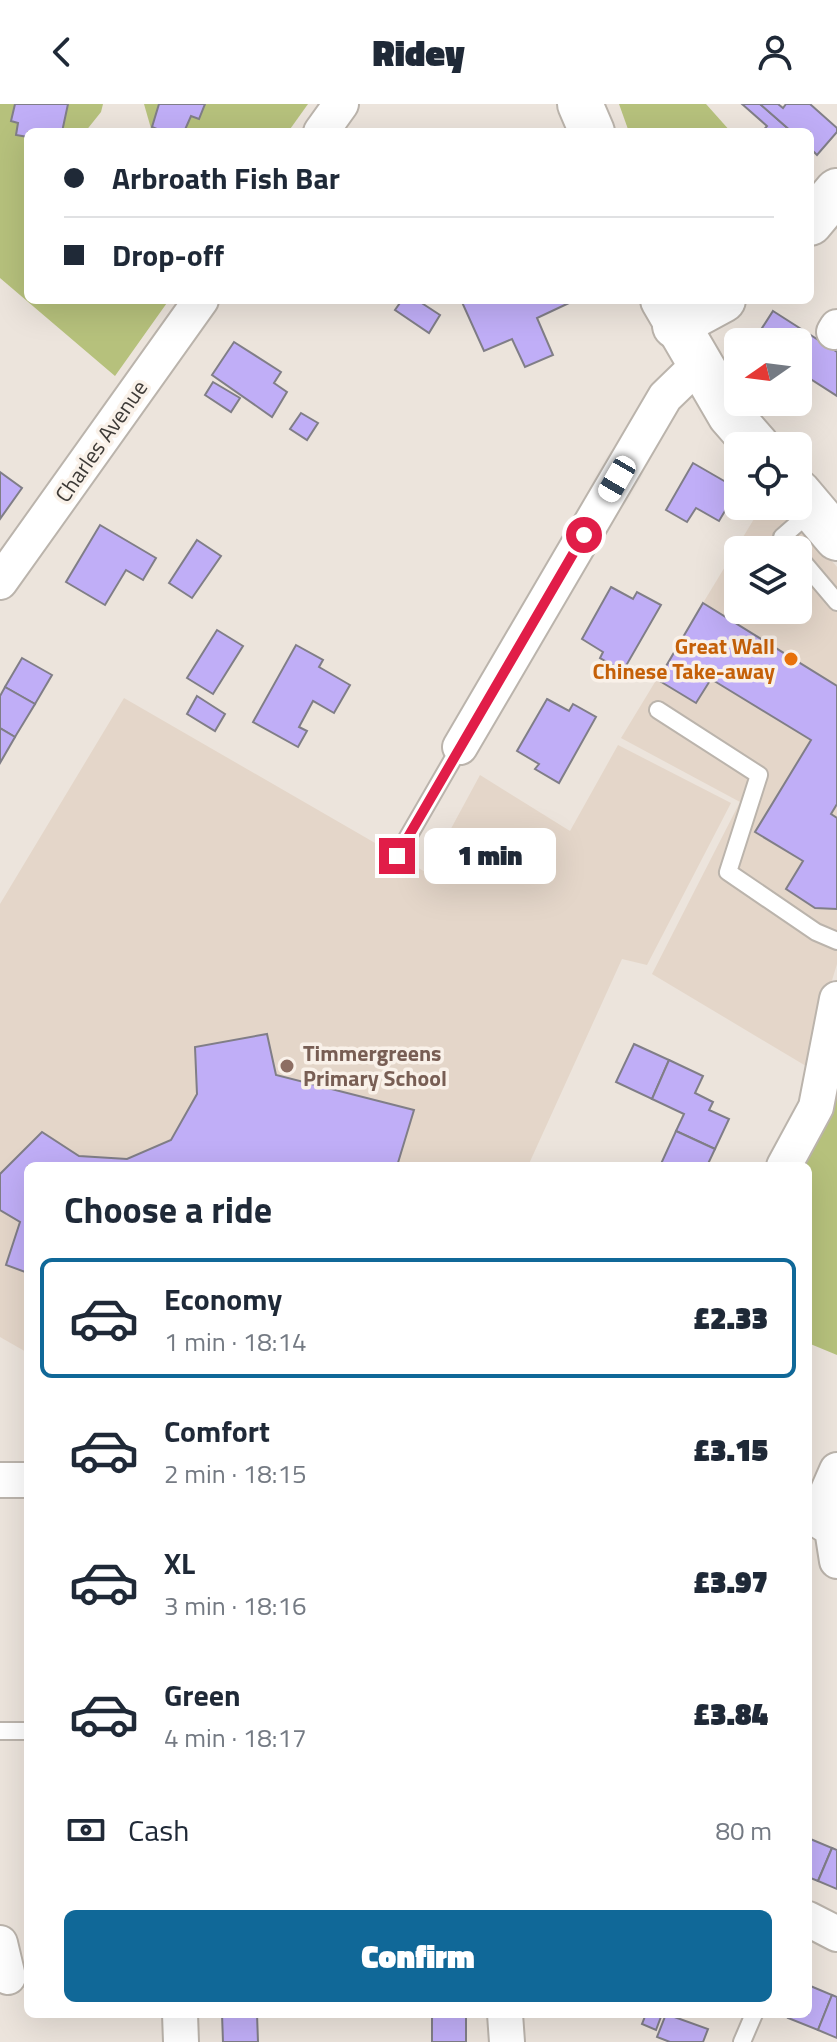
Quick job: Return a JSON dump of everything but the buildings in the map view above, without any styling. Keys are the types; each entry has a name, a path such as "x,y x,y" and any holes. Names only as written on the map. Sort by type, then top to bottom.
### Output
{"main road":[{"path":"580,104 590,128"},
{"path":"706,304 669,313 698,365 730,415 745,432"}],"street":[{"path":"324,128 341,104"},
{"name":"Charles Avenue","path":"0,582 198,304"},
{"path":"460,747 665,397 698,365"},
{"path":"786,1162 816,1107 837,999"},
{"path":"837,1470 812,1516 832,1529 837,1561"},
{"path":"0,1480 24,1480"},
{"path":"812,1921 837,1934"},
{"path":"0,1943 12,1976"},
{"path":"180,2018 181,2042"},
{"path":"505,2018 507,2042"}],"lane":[{"path":"783,536 816,513"},
{"path":"812,573 837,602"},
{"path":"658,710 759,775 728,872 816,932 837,941"},
{"path":"397,856 460,747"},
{"path":"0,1731 24,1731"},
{"path":"742,2042 752,2018"}],"shaded area":[{"path":"753,520 798,520 811,536 744,536"},
{"path":"812,537 837,567 837,964 806,1066 652,974 740,802 621,738 724,568 724,624 812,624"},
{"name":"Timmergreens Primary School","path":"124,698 427,873 480,775 570,831 618,745 731,803 647,965 622,959 530,1162 24,1162 24,1351 0,1337 0,904"}],"green space":[{"path":"0,104 103,104 101,112 88,128 24,128 24,298 0,278"},
{"path":"144,104 308,104 291,128 151,128"},
{"path":"619,104 706,104 727,128 628,128"},
{"path":"31,304 166,304 115,376"},
{"path":"837,1030 837,1355 812,1345 812,1162 795,1162"}],"place":[{"name":"Great Wall Chinese Take-away","path":"791,659"},
{"name":"Timmergreens Primary School","path":"287,1066"}],"route":[{"path":"397,856 584,535"}]}
